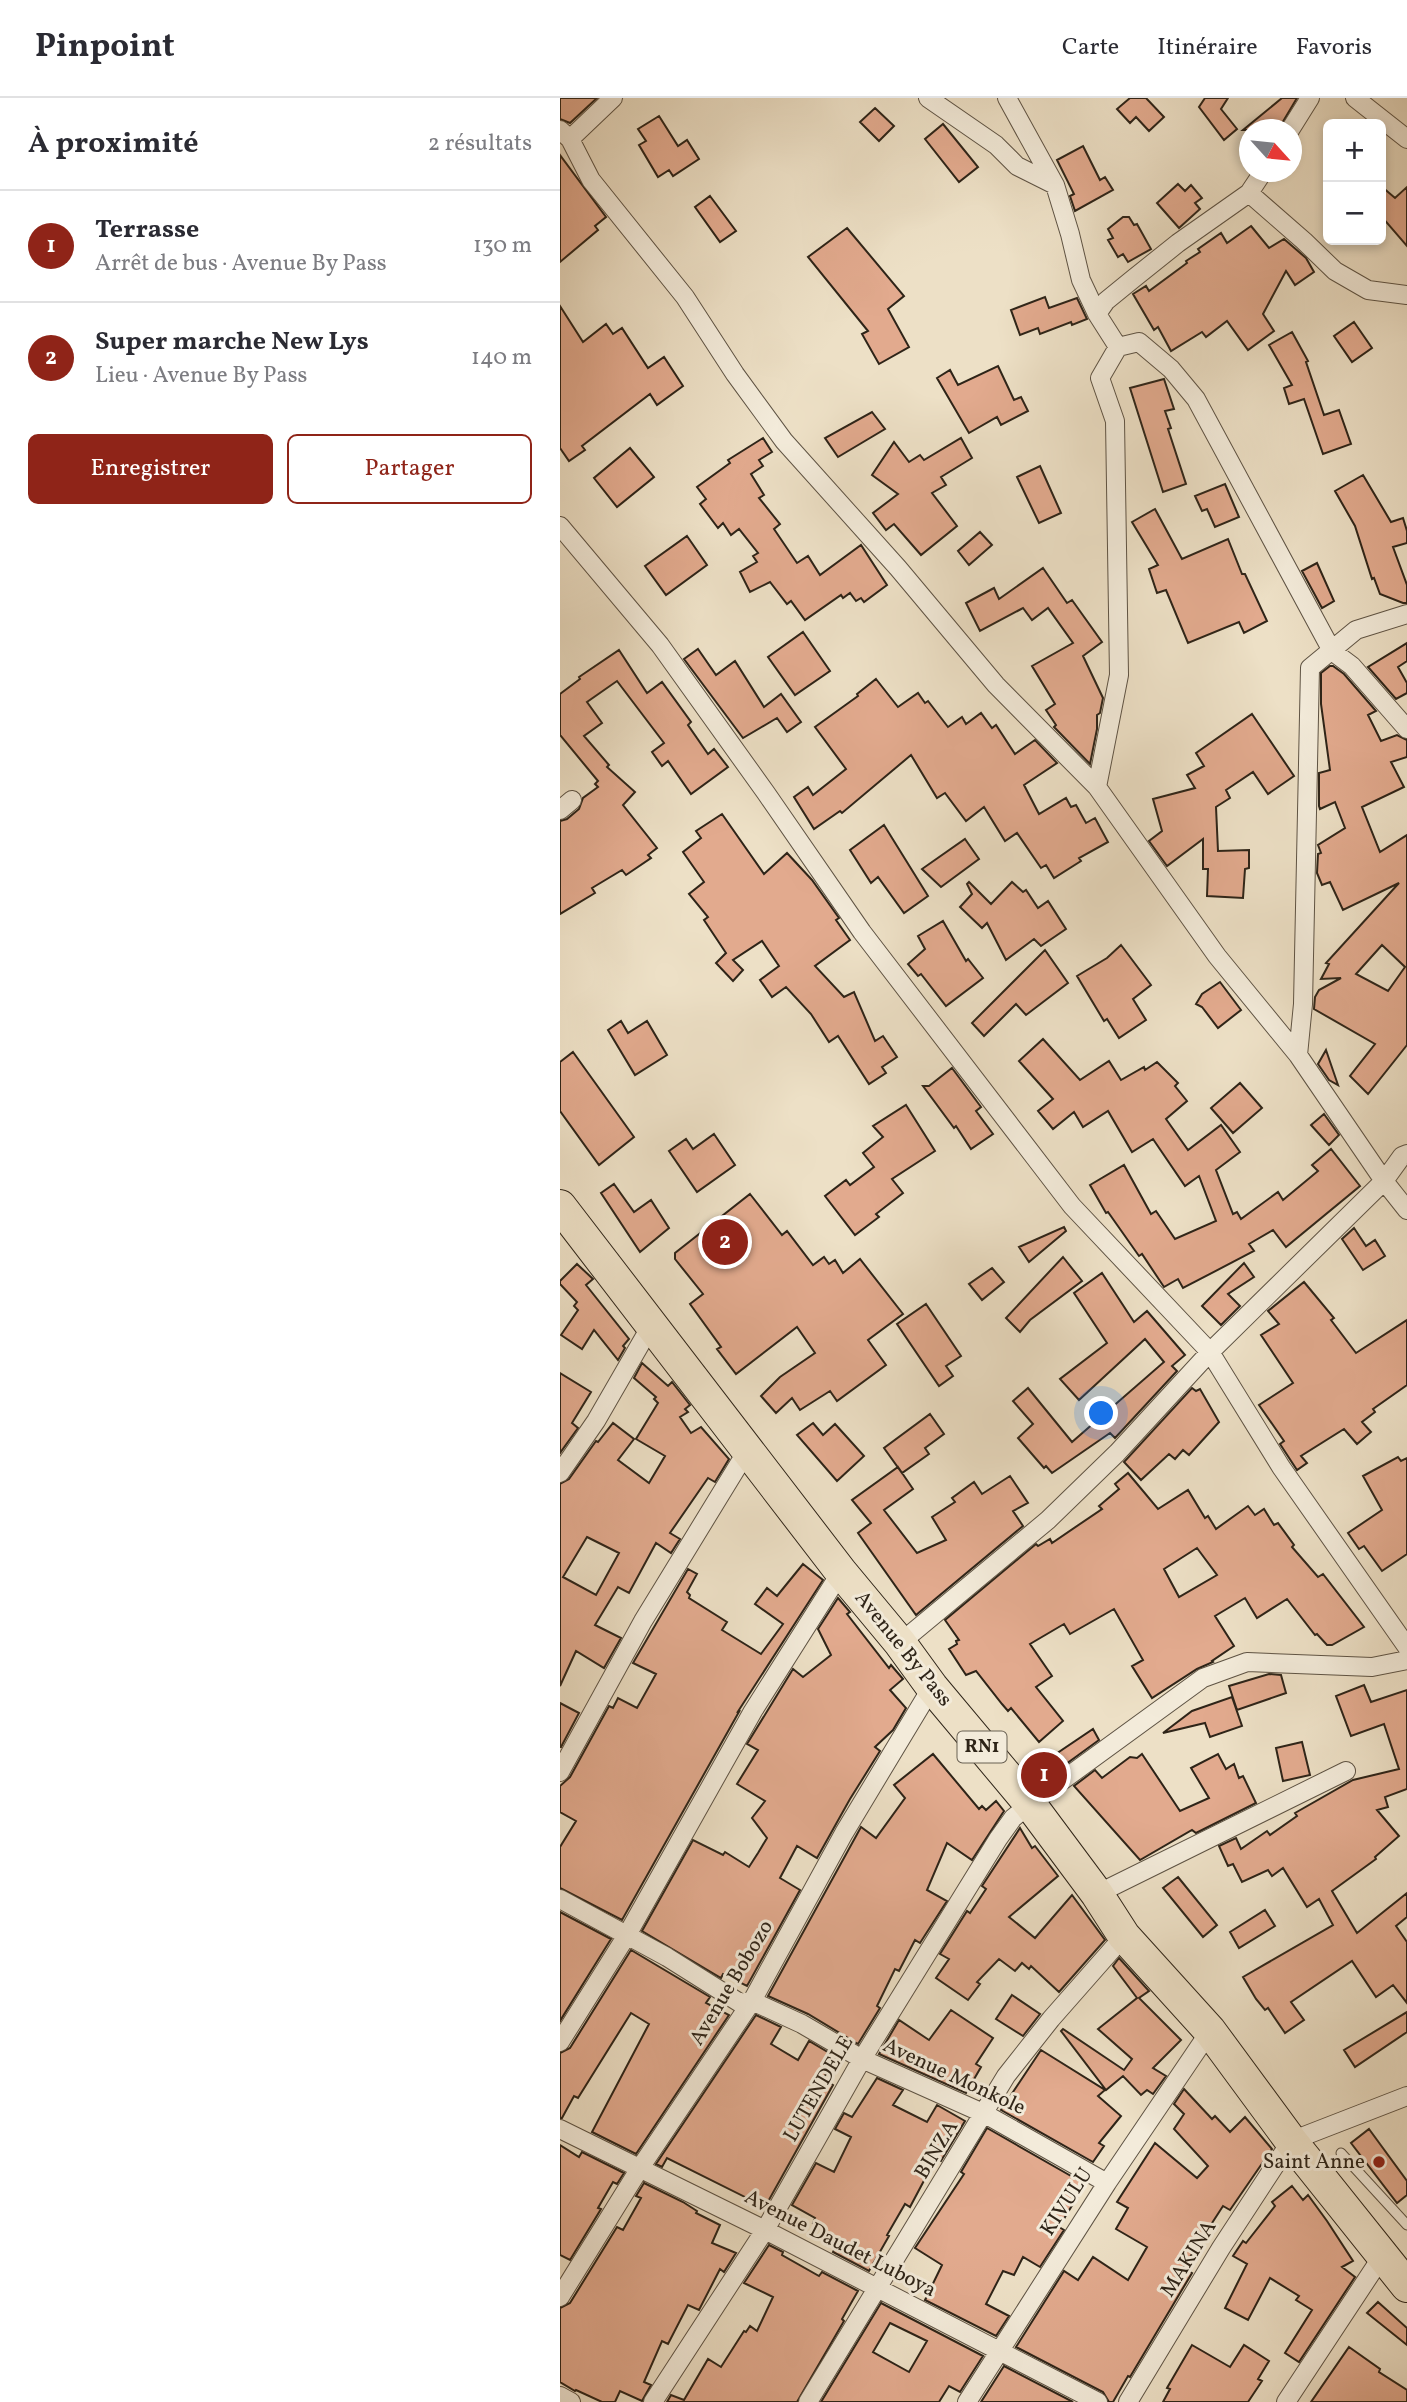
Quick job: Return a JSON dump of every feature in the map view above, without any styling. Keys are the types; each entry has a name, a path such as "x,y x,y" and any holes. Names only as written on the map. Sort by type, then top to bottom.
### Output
{"highway":[{"name":"Avenue By Pass","path":"563,1215 652,1324 841,1573 1030,1804 1125,1936 1210,2031 1291,2141 1407,2286"}],"street":[{"path":"613,98 565,134 591,180 685,297 735,374 784,441 898,568 996,685 1097,787 1217,956 1298,1055 1384,1181 1407,1210"},
{"path":"928,98 996,145 1017,166 1055,185"},
{"path":"1007,98 1055,185 1081,280 1097,314 1118,347"},
{"path":"1297,119 1310,98"},
{"path":"1355,98 1407,139"},
{"path":"1097,314 1106,301 1178,243 1249,193 1256,182"},
{"path":"1249,193 1335,271 1368,289 1407,295"},
{"path":"1097,787 1119,675 1115,421 1100,378 1118,347 1139,342 1171,369 1196,399 1332,651 1352,666 1407,729"},
{"path":"560,526 660,645 862,932 1072,1206 1210,1352 1282,1467 1407,1647"},
{"path":"1298,1055 1303,1004 1310,668 1356,630 1407,614"},
{"path":"900,1643 1048,1520 1117,1453 1210,1352 1384,1181 1402,1156 1407,1154"},
{"path":"560,1473 596,1421 652,1324"},
{"path":"560,1772 643,1621 747,1451"},
{"path":"560,2042 627,1935 754,1711 841,1573"},
{"name":"LUTENDELE","path":"653,2402 765,2231 862,2059 1013,1818 1203,1678 1247,1662 1372,1667 1407,1660"},
{"name":"Avenue Bobozo","path":"560,2297 640,2168 752,2001 844,1833 932,1687"},
{"path":"1097,1894 1346,1771"},
{"name":"Avenue Monkole","path":"560,1899 627,1935 740,2003 752,2001 802,2024 862,2059 985,2114 1107,2183"},
{"name":"BINZA","path":"808,2402 1006,2076 1125,1936"},
{"name":"KIVULU","path":"967,2402 1107,2183 1210,2031"},
{"path":"1291,2141 1407,2096"},
{"name":"Avenue Daudet Luboya","path":"560,2129 1098,2402"},
{"name":"MAKINA","path":"1128,2402 1291,2141"},
{"path":"1286,2402 1384,2255"},
{"path":"560,2396 571,2402"}],"lane":[{"path":"1341,2153 1407,2225"}],"building":[{"path":"560,98 597,98 570,123 560,119"},
{"path":"1130,98 1146,98 1164,117 1149,131 1136,117 1130,123 1117,109"},
{"path":"1205,98 1228,98 1221,109 1237,129 1224,140 1199,107"},
{"path":"1282,98 1297,98 1285,119 1256,119"},
{"path":"875,108 894,126 879,141 860,122"},
{"path":"659,116 678,146 687,140 699,159 673,176 669,170 658,177 639,145 646,141 638,129"},
{"path":"943,124 978,167 959,182 925,139"},
{"path":"1083,146 1100,180 1105,177 1113,190 1075,211 1070,196 1074,194 1057,160"},
{"path":"560,155 606,217 595,226 598,230 560,262"},
{"path":"1178,184 1185,191 1191,185 1202,198 1195,203 1200,209 1179,228 1157,203"},
{"path":"1407,187 1407,246 1386,222 1386,190 1395,198"},
{"path":"710,196 736,231 720,242 695,207"},
{"path":"1123,217 1129,217 1134,225 1137,224 1151,249 1128,262 1123,254 1118,257 1108,240 1113,238 1108,229"},
{"path":"1251,226 1269,248 1284,239 1306,258 1314,272 1295,285 1286,271 1263,314 1274,331 1248,350 1227,321 1206,337 1202,332 1171,351 1158,327 1154,330 1133,294 1146,286 1149,291 1221,233 1227,243"},
{"path":"847,228 904,296 888,309 909,347 879,364 862,334 868,331 808,257"},
{"path":"1045,297 1049,308 1077,298 1087,319 1040,334 1038,328 1020,335 1011,310"},
{"path":"560,306 583,342 606,324 613,334 622,328 648,368 664,357 683,386 657,405 650,394 582,446 585,450 569,461 560,448"},
{"path":"1354,322 1372,348 1352,362 1334,336"},
{"path":"1292,332 1308,361 1306,362 1324,415 1339,410 1351,444 1323,454 1304,399 1289,404 1284,388 1292,385 1269,345"},
{"path":"998,366 1014,400 1021,397 1028,411 1001,425 997,417 969,433 937,378 950,370 958,385"},
{"path":"1164,379 1174,409 1165,411 1171,428 1168,429 1186,484 1163,492 1130,388"},
{"path":"872,412 885,429 838,457 825,438"},
{"path":"763,438 772,452 759,460 763,466 751,474 764,495 759,498 780,524 774,529 797,563 808,556 820,575 861,545 887,585 864,602 861,598 856,601 850,593 843,598 841,595 805,620 791,601 787,604 770,582 750,592 740,572 757,562 753,556 758,553 739,529 731,535 723,523 718,528 700,504 706,499 697,487 730,463 728,460"},
{"path":"961,438 972,458 941,477 946,485 932,493 957,526 921,555 894,524 886,530 873,513 898,494 872,475 894,442 909,462 920,455 924,460"},
{"path":"630,448 654,477 617,507 594,478"},
{"path":"1040,466 1061,513 1039,523 1017,477"},
{"path":"1363,475 1391,522 1403,518 1407,543 1393,547 1407,585 1407,603 1380,594 1374,578 1372,579 1355,526 1335,491"},
{"path":"1225,484 1239,517 1215,527 1207,509 1202,511 1195,496"},
{"path":"1155,509 1182,559 1228,539 1242,574 1245,574 1267,621 1244,633 1239,622 1188,643 1166,590 1157,593 1149,569 1158,565 1132,522"},
{"path":"980,532 992,545 969,565 958,551"},
{"path":"687,536 707,565 666,595 645,566"},
{"path":"1317,563 1334,601 1322,608 1302,571"},
{"path":"1043,568 1067,603 1072,600 1102,642 1083,656 1103,698 1100,713 1097,715 1090,764 1054,727 1056,725 1046,710 1055,704 1032,666 1073,643 1048,608 1032,620 1023,608 980,631 966,603 994,588 999,599"},
{"path":"803,632 830,671 795,695 768,657"},
{"path":"1407,643 1407,661 1398,667 1407,683 1407,693 1396,699 1368,667"},
{"path":"698,649 716,675 735,661 764,707 781,694 801,722 787,732 777,718 743,738 684,659"},
{"path":"619,650 647,693 662,682 691,722 688,725 708,754 714,749 728,767 691,794 668,761 662,766 652,752 664,743 617,681 587,702 602,723 584,736 609,765 607,767 635,792 623,805 657,848 648,855 651,858 626,875 622,870 592,888 595,893 560,914 560,821 579,809 583,798 598,787 595,784 598,781 560,735 560,694 580,679 579,677"},
{"path":"1333,666 1344,674 1376,711 1368,715 1381,741 1397,735 1407,740 1407,757 1391,762 1404,787 1362,807 1380,852 1407,835 1407,1045 1368,1094 1350,1076 1375,1044 1314,1009 1315,997 1319,990 1341,978 1321,979 1329,964 1326,963 1399,883 1343,910 1330,882 1322,885 1317,873 1318,854 1321,853 1318,845 1345,828 1335,802 1320,809 1319,806 1319,773 1330,770 1321,704 1321,673","holes":["1382,945 1405,967 1388,991 1356,974"]},
{"path":"876,679 898,707 918,693 925,703 928,701 948,727 962,717 966,724 981,713 992,728 996,725 1015,754 1035,740 1057,763 1024,785 1039,814 1066,798 1071,807 1076,805 1086,823 1095,818 1108,842 1079,858 1081,861 1054,878 1046,865 1041,868 1017,833 1005,841 984,807 966,821 945,793 937,798 911,755 842,813 840,811 814,829 794,797 808,787 813,795 846,769 815,727 858,696 857,694"},
{"path":"1252,714 1294,776 1268,794 1253,772 1226,790 1230,798 1216,807 1218,851 1249,850 1249,868 1245,869 1243,898 1207,896 1208,869 1203,869 1203,839 1167,866 1149,841 1162,831 1153,799 1195,788 1187,775 1204,766 1196,753"},
{"path":"722,814 764,874 787,853 812,880 839,918 836,920 850,940 815,966 844,997 854,992 875,1041 883,1036 897,1057 882,1067 886,1073 869,1084 838,1036 829,1042 811,1014 786,987 772,997 760,980 779,966 762,941 733,960 743,970 733,981 716,963 726,953 704,920 708,917 689,894 704,882 683,852 701,838 696,831"},
{"path":"884,825 928,896 904,913 878,877 871,883 850,850"},
{"path":"965,839 979,859 941,887 922,869"},
{"path":"969,882 991,904 1012,882 1023,892 1026,890 1038,908 1048,901 1066,929 1041,946 1034,939 1006,960 987,923 982,928 960,907 972,894 967,884"},
{"path":"943,921 966,961 968,959 983,978 946,1006 921,974 918,976 908,964 925,949 918,936"},
{"path":"1121,945 1151,985 1133,999 1146,1020 1119,1038 1107,1019 1104,1021 1077,976 1107,958"},
{"path":"1045,950 1068,983 1026,1015 1016,1004 984,1036 972,1023"},
{"path":"1220,982 1241,1010 1218,1028 1202,1007 1196,1004 1202,994"},
{"path":"621,1021 628,1033 647,1021 667,1055 635,1075 608,1030"},
{"path":"1043,1039 1080,1080 1109,1061 1121,1080 1157,1062 1178,1083 1175,1086 1187,1101 1166,1119 1188,1150 1221,1125 1240,1152 1216,1170 1233,1214 1237,1212 1241,1219 1278,1192 1283,1200 1318,1171 1312,1165 1331,1149 1360,1186 1286,1247 1273,1230 1249,1244 1254,1251 1183,1288 1178,1279 1164,1287 1142,1254 1139,1256 1108,1212 1106,1213 1090,1185 1124,1165 1151,1214 1156,1211 1175,1239 1216,1221 1199,1176 1185,1186 1153,1139 1132,1152 1108,1111 1083,1127 1074,1112 1053,1129 1038,1111 1053,1099 1019,1061"},
{"path":"1326,1050 1338,1085 1329,1080 1318,1064"},
{"path":"573,1052 634,1137 599,1165 560,1111 560,1062"},
{"path":"952,1068 981,1107 976,1111 993,1134 971,1149 923,1086 929,1086"},
{"path":"1240,1083 1262,1108 1233,1133 1211,1108"},
{"path":"906,1105 935,1151 892,1179 903,1193 876,1214 879,1217 855,1235 825,1196 846,1180 850,1185 874,1167 863,1153 883,1137 873,1126"},
{"path":"1324,1114 1339,1135 1329,1145 1311,1125"},
{"path":"714,1134 735,1165 697,1192 669,1151 686,1139 693,1149"},
{"path":"614,1184 634,1212 651,1200 669,1228 640,1252 601,1193"},
{"path":"750,1194 782,1235 787,1231 813,1265 824,1257 829,1264 835,1260 843,1273 860,1259 903,1314 868,1340 886,1365 837,1401 830,1391 800,1410 792,1398 776,1413 761,1396 780,1377 815,1353 797,1327 736,1374 717,1349 721,1347 690,1304 703,1294 675,1259 675,1253"},
{"path":"1064,1227 1066,1231 1029,1262 1019,1247"},
{"path":"1354,1228 1366,1246 1375,1240 1385,1256 1363,1270 1342,1239"},
{"path":"1063,1257 1082,1281 1030,1320 1020,1332 1006,1318"},
{"path":"1244,1263 1254,1277 1228,1294 1240,1306 1221,1325 1202,1306"},
{"path":"577,1264 593,1279 586,1285 629,1339 618,1360 594,1330 582,1349 561,1335 578,1310 574,1306 577,1302 560,1281"},
{"path":"992,1268 1004,1282 982,1300 969,1284"},
{"path":"1102,1273 1134,1322 1147,1311 1185,1355 1172,1366 1177,1371 1115,1438 1110,1433 1052,1473 1046,1466 1044,1468 1018,1438 1033,1424 1013,1401 1028,1388 1072,1442 1164,1362 1145,1339 1079,1400 1060,1379 1107,1343 1074,1293"},
{"path":"1304,1282 1334,1318 1331,1320 1356,1353 1407,1320 1407,1385 1373,1409 1375,1412 1362,1422 1371,1432 1357,1444 1344,1429 1301,1456 1307,1463 1297,1470 1280,1444 1284,1441 1259,1405 1293,1383 1261,1335 1279,1324 1268,1311"},
{"path":"926,1304 961,1356 946,1366 953,1376 939,1386 897,1324"},
{"path":"642,1363 668,1386 672,1382 690,1405 685,1409 688,1412 680,1417 691,1433 701,1427 729,1459 715,1482 708,1478 670,1533 680,1539 671,1553 656,1543 629,1593 618,1587 595,1625 621,1638 604,1668 576,1651 560,1686 560,1484 569,1479 596,1441 598,1442 613,1423 634,1439 618,1460 649,1483 665,1456 636,1439 658,1403 654,1399 656,1397 634,1378","holes":["587,1537 619,1553 596,1595 563,1577"]},
{"path":"560,1373 591,1392 572,1423 578,1428 560,1453"},
{"path":"1192,1388 1196,1391 1200,1389 1219,1422 1189,1455 1183,1450 1175,1459 1169,1454 1141,1480 1124,1462"},
{"path":"930,1414 944,1434 925,1448 929,1454 902,1473 884,1448"},
{"path":"813,1423 823,1435 835,1424 864,1456 837,1481 797,1435"},
{"path":"1398,1457 1401,1461 1407,1458 1407,1554 1382,1571 1364,1546 1359,1549 1348,1533 1382,1510 1363,1476"},
{"path":"898,1467 913,1489 884,1510 917,1553 946,1540 932,1517 955,1502 952,1498 974,1482 982,1494 1010,1476 1028,1503 1013,1511 1023,1526 916,1615 858,1533 871,1523 852,1500"},
{"path":"1128,1473 1158,1509 1188,1490 1205,1518 1208,1516 1216,1529 1248,1506 1255,1515 1264,1509 1274,1525 1278,1523 1294,1545 1292,1547 1318,1577 1323,1574 1364,1627 1332,1645 1327,1645 1315,1635 1287,1599 1257,1618 1245,1598 1215,1616 1234,1646 1213,1662 1197,1669 1152,1698 1132,1666 1143,1660 1114,1609 1070,1634 1064,1624 1030,1644 1052,1676 1036,1687 1063,1721 1039,1742 1011,1708 1008,1711 976,1671 966,1675 949,1649 959,1640 945,1620 1036,1544 1038,1546 1050,1539 1052,1543 1102,1509 1099,1506 1119,1489 1115,1484","holes":["1197,1548 1217,1575 1179,1597 1164,1569"]},
{"path":"803,1564 823,1580 737,1713 740,1710 622,1920 560,1888 560,1847 576,1821 560,1812 560,1786 570,1777 609,1706 613,1708 618,1698 637,1708 656,1674 633,1663 688,1569 697,1574 687,1592 689,1598 727,1622 722,1630 761,1654 783,1624 755,1604 767,1588 777,1596"},
{"path":"838,1598 850,1612 847,1614 889,1668 891,1665 903,1679 890,1690 906,1708 893,1730 875,1747 880,1751 817,1858 797,1846 780,1878 800,1890 747,1986 723,1974 721,1978 642,1931 693,1840 723,1855 725,1852 749,1867 767,1838 752,1818 765,1801 737,1784 758,1750 747,1744 793,1669 803,1677 831,1655 818,1629"},
{"path":"1269,1674 1281,1675 1286,1693 1237,1710 1229,1686"},
{"path":"1364,1685 1371,1702 1407,1690 1407,1789 1385,1797 1388,1807 1377,1810 1399,1836 1375,1857 1376,1859 1332,1891 1357,1933 1407,1893 1407,1917 1396,1926 1407,1942 1407,2003 1393,1985 1376,1997 1352,1961 1291,2002 1304,2020 1285,2033 1268,2008 1265,2010 1256,1999 1243,1977 1333,1925 1319,1899 1307,1907 1283,1868 1272,1876 1268,1870 1242,1882 1233,1864 1228,1866 1219,1846 1236,1838 1241,1849 1267,1831 1270,1835 1297,1816 1295,1813 1353,1780 1399,1769 1384,1724 1351,1736 1336,1696"},
{"path":"1232,1697 1242,1726 1210,1737 1205,1723 1163,1733 1192,1711"},
{"path":"560,1703 579,1713 561,1747 560,1747"},
{"path":"1093,1729 1099,1740 1055,1772 1047,1760"},
{"path":"1302,1742 1310,1775 1283,1781 1276,1748"},
{"path":"933,1754 979,1809 982,1806 986,1810 996,1801 1004,1811 972,1860 947,1843 927,1890 947,1901 920,1943 915,1940 899,1971 895,1969 877,2006 880,2008 858,2044 808,2014 768,1996 861,1827 876,1838 905,1798 894,1785"},
{"path":"1142,1754 1180,1811 1209,1798 1191,1768 1218,1754 1226,1769 1234,1764 1239,1778 1243,1776 1256,1803 1196,1833 1192,1830 1140,1860 1074,1786 1095,1770 1102,1778 1130,1757 1137,1758"},
{"path":"1020,1828 1032,1848 1035,1846 1058,1876 1009,1917 1035,1938 1072,1895 1105,1940 1059,1992 1031,1966 1029,1969 1022,1963 1015,1971 999,1959 977,1982 980,1984 968,2000 936,1978 949,1959 940,1954 967,1911 970,1913 986,1889 982,1886"},
{"path":"1178,1877 1217,1925 1203,1937 1163,1888"},
{"path":"1265,1910 1275,1926 1239,1948 1230,1932"},
{"path":"560,1912 611,1939 560,2021"},
{"path":"631,1950 710,1997 706,2003 729,2015 636,2154 592,2132 649,2024 631,2013 578,2098 574,2096 560,2118 560,2053 570,2048"},
{"path":"1119,1958 1149,1991 1139,1998 1181,2040 1153,2068 1166,2076 1153,2094 1147,2090 1141,2095 1123,2076 1106,2090 1061,2031 1063,2029 1124,2070 1132,2059 1098,2029 1137,1998 1113,1966"},
{"path":"1012,1995 1040,2014 1023,2036 996,2019"},
{"path":"951,2010 993,2038 976,2064 981,2067 966,2093 879,2054 899,2020 929,2040"},
{"path":"1407,2012 1407,2032 1355,2067 1344,2050"},
{"path":"756,2015 781,2027 771,2044 798,2060 809,2041 836,2057 823,2079 833,2085 765,2207 667,2158 662,2167 656,2164"},
{"path":"1041,2050 1105,2090 1098,2096 1121,2116 1099,2143 1104,2146 1093,2162 1001,2110"},
{"path":"877,2078 903,2090 893,2105 927,2122 937,2105 965,2121 941,2161 936,2158 910,2207 905,2204 869,2271 833,2252 840,2239 813,2223 815,2218 792,2205 816,2163 834,2172 851,2137 835,2129 844,2113 852,2117"},
{"path":"1184,2089 1212,2119 1215,2116 1230,2132 1245,2117 1272,2149 1230,2210 1223,2206 1183,2268 1192,2273 1130,2377 1128,2376 1113,2402 1109,2402 1103,2392 1016,2347 1064,2271 1078,2280 1093,2257 1128,2280 1147,2247 1116,2229 1128,2208 1117,2202 1155,2143 1197,2178 1208,2166 1174,2129 1184,2114 1174,2104"},
{"path":"987,2128 1085,2184 1059,2227 1064,2230 1040,2267 1023,2257 1014,2275 1003,2271 986,2304 1009,2316 996,2336 925,2300 942,2265 915,2248 964,2174 961,2172"},
{"name":"Saint Anne","path":"1369,2129 1407,2181 1407,2195 1397,2203 1351,2143"},
{"path":"560,2145 579,2157 582,2152 624,2173 617,2184 613,2182 598,2208 601,2209 570,2260 560,2255"},
{"path":"644,2183 683,2202 697,2211 696,2213 720,2225 712,2243 736,2253 724,2272 720,2269 699,2310 688,2305 668,2344 662,2341 644,2382 651,2385 642,2401 620,2391 615,2402 602,2402 560,2382 560,2308 570,2303 617,2227 623,2230 641,2198 636,2196"},
{"path":"1292,2186 1303,2200 1308,2195 1327,2221 1353,2261 1342,2267 1355,2277 1299,2362 1285,2353 1312,2310 1296,2300 1299,2296 1270,2278 1248,2320 1225,2308 1247,2264 1233,2256 1275,2206 1272,2202"},
{"path":"769,2245 819,2276 822,2272 858,2291 842,2319 844,2321 797,2402 667,2402 671,2395 684,2400 708,2359 721,2367 744,2331 750,2326 757,2331 773,2297 744,2283"},
{"path":"1378,2302 1407,2328 1407,2345 1367,2313"},
{"path":"881,2303 983,2356 960,2392 949,2386 939,2402 821,2402","holes":["890,2323 927,2341 909,2372 873,2352"]},
{"path":"1192,2345 1230,2367 1244,2345 1269,2361 1258,2379 1262,2381 1248,2402 1163,2402 1170,2389 1167,2388"},
{"path":"1349,2347 1380,2369 1379,2372 1407,2390 1407,2402 1311,2402"},
{"path":"1004,2366 1073,2402 981,2402"}],"place":[{"name":"Super marche New Lys","path":"725,1242"},
{"name":"Terrasse","path":"1044,1775"},
{"name":"Saint Anne","path":"1379,2162"}]}
